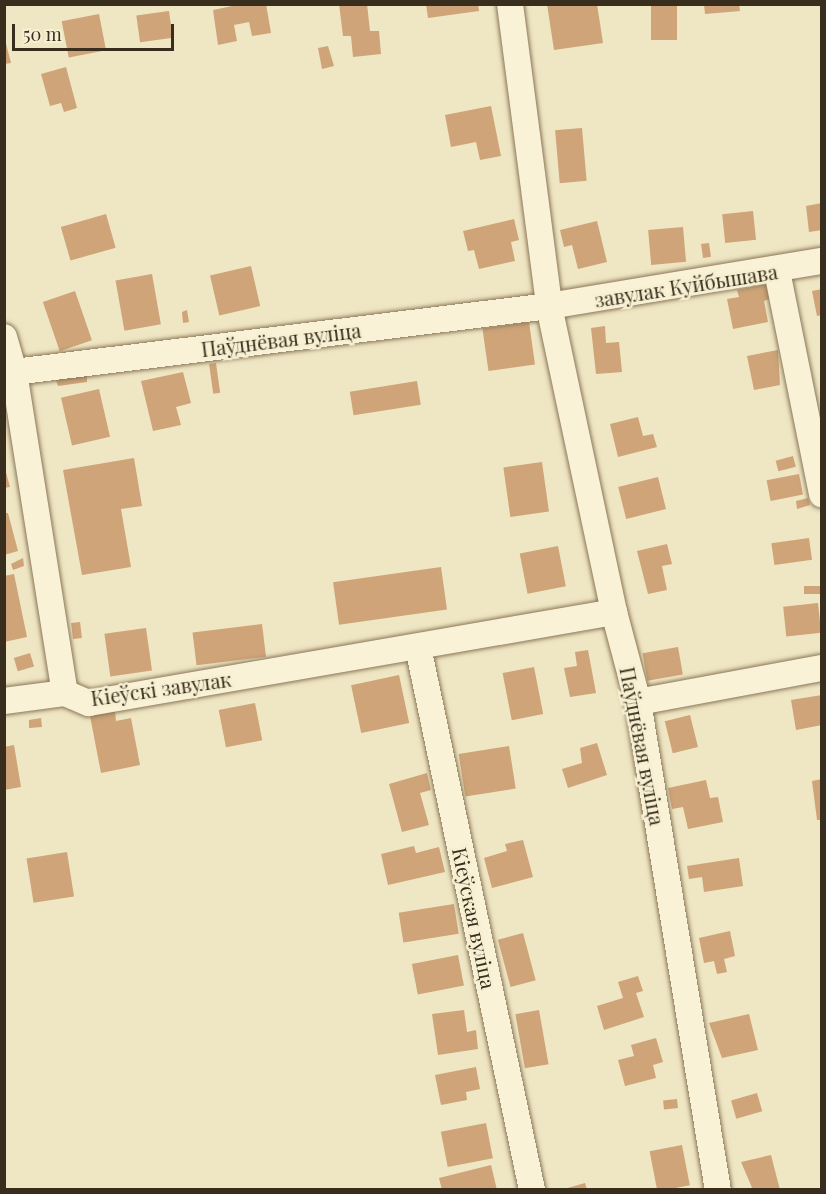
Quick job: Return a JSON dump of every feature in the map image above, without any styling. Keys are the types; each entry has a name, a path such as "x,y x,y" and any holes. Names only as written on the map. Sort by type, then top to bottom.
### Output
{"street":[{"name":"Паўднёвая вуліца","path":"510,4 549,306 614,612 638,702 718,1190"},
{"name":"завулак Куйбышава","path":"549,306 777,271 822,261"},
{"path":"777,271 822,495"},
{"name":"Паўднёвая вуліца","path":"14,372 549,306"},
{"name":"Кіеўскі завулак","path":"4,337 14,372 64,693 89,703 614,612"},
{"name":"Кіеўская вуліца","path":"418,647 532,1190"},
{"path":"638,702 822,668"},
{"path":"4,701 64,693"}],"building":[{"path":"242,4 266,4 271,33 252,36 249,22 234,25 237,41 218,45 213,10"},
{"path":"339,4 367,4 370,31 379,31 381,54 353,57 351,36 343,36"},
{"path":"426,4 478,4 479,11 428,18"},
{"path":"547,4 597,4 603,43 554,50"},
{"path":"651,4 677,4 677,40 651,40"},
{"path":"704,4 739,4 740,11 705,14"},
{"path":"169,11 173,38 140,42 136,16"},
{"path":"99,14 106,50 69,58 62,21"},
{"path":"4,36 11,63 4,64"},
{"path":"328,46 334,66 322,69 318,48"},
{"path":"66,67 77,108 64,112 61,103 50,106 41,74"},
{"path":"491,106 501,156 480,160 476,142 451,147 445,115"},
{"path":"582,128 587,181 560,183 555,130"},
{"path":"822,203 822,230 809,232 806,206"},
{"path":"753,211 756,240 725,243 722,214"},
{"path":"106,214 116,248 70,261 61,227"},
{"path":"514,219 519,240 511,242 515,261 479,269 474,250 468,251 463,231"},
{"path":"597,221 607,262 578,269 572,245 564,247 560,230"},
{"path":"683,227 686,262 651,265 648,230"},
{"path":"709,243 711,257 703,258 701,244"},
{"path":"251,266 260,306 219,315 210,275"},
{"path":"152,274 161,324 124,331 116,280"},
{"path":"766,284 769,299 764,301 768,322 733,329 727,299 739,297 737,290"},
{"path":"822,289 822,315 817,316 812,291"},
{"path":"75,291 92,340 60,351 43,302"},
{"path":"187,310 189,322 183,323 182,312"},
{"path":"529,322 535,365 488,371 482,329"},
{"path":"605,326 606,343 619,342 622,372 596,374 591,328"},
{"path":"778,350 780,385 754,390 747,356"},
{"path":"216,363 220,393 213,394 209,364"},
{"path":"183,372 191,403 176,407 181,425 153,431 141,381"},
{"path":"87,375 87,382 58,386 56,380"},
{"path":"417,381 421,405 354,415 350,392"},
{"path":"99,389 110,437 72,446 61,398"},
{"path":"638,417 643,436 653,434 657,447 618,457 610,424"},
{"path":"793,456 796,467 778,471 776,461"},
{"path":"134,458 142,506 121,509 131,567 82,575 63,470"},
{"path":"542,462 549,512 510,517 503,467"},
{"path":"4,465 10,487 4,488"},
{"path":"799,474 803,495 771,501 767,480"},
{"path":"658,477 666,509 626,519 618,487"},
{"path":"808,498 810,505 797,509 796,501"},
{"path":"4,513 8,513 18,551 4,555"},
{"path":"809,538 812,560 774,565 771,543"},
{"path":"667,544 672,564 662,566 667,590 648,594 637,551"},
{"path":"558,546 566,586 528,594 520,553"},
{"path":"23,558 24,566 13,570 11,564"},
{"path":"441,567 447,610 339,625 333,582"},
{"path":"14,574 27,637 4,642 4,576"},
{"path":"804,586 822,586 822,594 804,594"},
{"path":"818,603 821,633 786,636 783,607"},
{"path":"80,622 82,638 73,639 71,623"},
{"path":"262,624 266,657 197,665 193,633"},
{"path":"146,628 152,671 110,676 104,634"},
{"path":"678,647 683,675 647,681 643,653"},
{"path":"588,650 596,693 570,697 564,668 577,666 575,652"},
{"path":"30,653 34,666 18,671 14,658"},
{"path":"534,667 543,714 512,720 503,673"},
{"path":"399,675 409,723 361,733 351,685"},
{"path":"822,695 822,725 796,730 791,700"},
{"path":"255,703 262,740 226,747 219,710"},
{"path":"115,711 116,721 131,718 140,765 101,773 90,716"},
{"path":"690,715 698,747 673,753 665,721"},
{"path":"41,718 42,727 29,728 29,720"},
{"path":"597,743 607,775 568,788 562,769 582,763 580,748"},
{"path":"14,745 21,787 4,790 4,747"},
{"path":"509,746 516,788 465,796 459,754"},
{"path":"427,773 431,790 420,793 429,825 402,832 389,784"},
{"path":"822,779 822,820 817,820 812,781"},
{"path":"706,780 710,798 718,797 723,822 688,829 683,807 672,809 668,788"},
{"path":"523,840 533,877 492,888 484,858 507,851 505,844"},
{"path":"414,846 416,853 439,847 445,872 388,885 381,854"},
{"path":"67,852 74,896 34,903 27,858"},
{"path":"739,858 743,886 704,892 702,877 689,879 687,866"},
{"path":"454,904 459,934 403,942 399,913"},
{"path":"730,931 735,956 724,959 727,972 717,974 714,961 704,963 699,938"},
{"path":"523,933 536,980 511,987 498,940"},
{"path":"458,955 464,985 418,994 412,964"},
{"path":"638,976 643,991 636,993 644,1017 604,1030 597,1006 623,998 618,982"},
{"path":"464,1010 467,1032 476,1030 478,1049 438,1055 432,1014"},
{"path":"539,1010 549,1064 525,1068 515,1014"},
{"path":"749,1014 758,1050 722,1058 709,1023"},
{"path":"656,1038 663,1062 653,1065 656,1078 625,1086 618,1060 634,1056 631,1045"},
{"path":"476,1067 480,1089 466,1092 467,1100 441,1105 435,1075"},
{"path":"757,1093 762,1111 736,1119 731,1100"},
{"path":"677,1099 678,1108 664,1109 663,1100"},
{"path":"486,1123 493,1158 448,1167 441,1132"},
{"path":"682,1145 690,1185 657,1190 650,1151"},
{"path":"771,1155 780,1190 753,1190 741,1162"},
{"path":"491,1165 497,1190 442,1190 439,1178"},
{"path":"585,1183 587,1190 564,1190 564,1189"}]}
